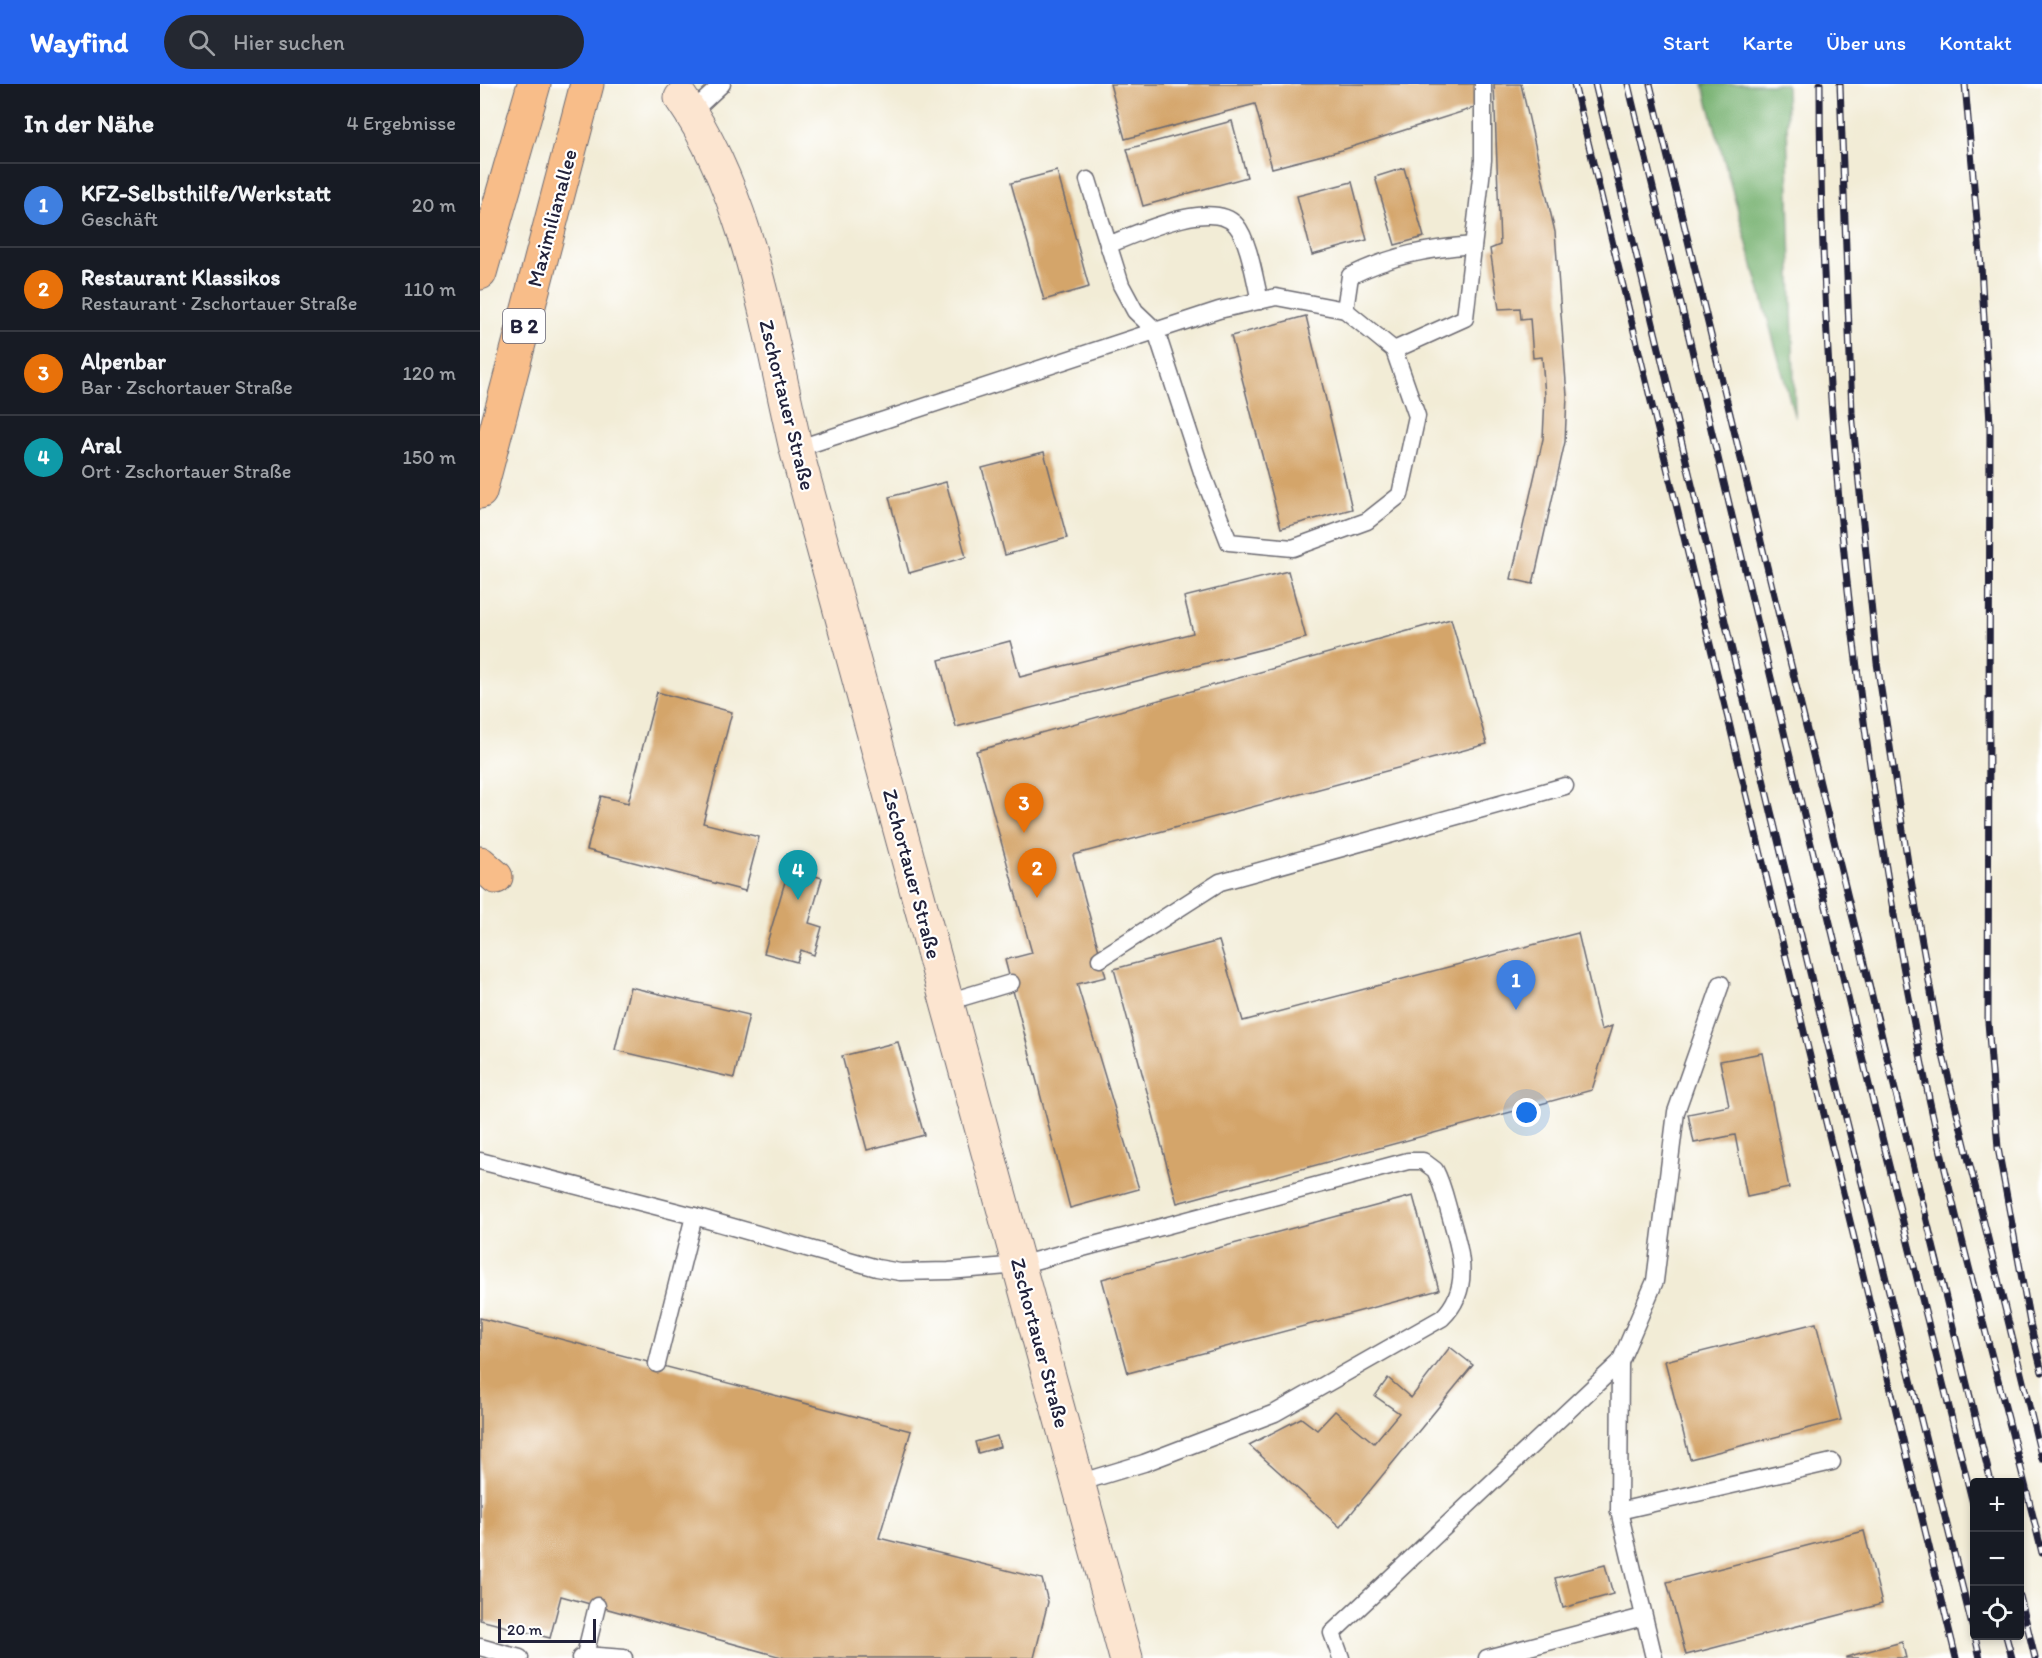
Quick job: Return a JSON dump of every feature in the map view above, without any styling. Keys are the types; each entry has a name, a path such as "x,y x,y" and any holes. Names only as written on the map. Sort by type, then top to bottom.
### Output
{"highway":[{"path":"480,273 534,84"},
{"name":"Maximilianallee","path":"480,492 587,84"},
{"path":"480,862 496,877 480,880"}],"street":[{"name":"Zschortauer Straße","path":"686,105 723,173 751,260 796,449 1126,1658"}],"lane":[{"path":"686,105 722,84"},
{"path":"1394,350 1465,318 1483,160 1483,84"},
{"path":"796,449 1156,331 1219,310 1276,297 1345,310 1394,350 1417,417 1400,495 1367,521 1293,548 1229,542 1204,478 1156,331 1135,311 1121,285 1088,180"},
{"path":"1108,245 1148,230 1200,215 1224,216 1236,226 1245,244 1260,301"},
{"path":"1345,310 1350,276 1382,260 1425,249 1473,245"},
{"path":"1100,958 1220,882 1565,786"},
{"path":"947,1002 1011,983"},
{"path":"1654,1658 1619,1511 1620,1362 1655,1281 1676,1112 1721,984"},
{"path":"480,1161 694,1216 866,1265 900,1272 949,1271 1019,1265 1416,1160 1429,1165 1439,1178 1463,1260 1462,1277 1456,1300 1442,1318 1275,1413 1144,1464 1078,1483"},
{"path":"657,1364 694,1216"},
{"path":"1341,1658 1332,1633 1620,1362"},
{"path":"1619,1511 1832,1462"},
{"path":"597,1606 583,1657 624,1658"},
{"path":"1487,1658 1643,1617"},
{"path":"480,1647 520,1658"}],"green space":[{"path":"1703,84 1786,84 1795,418"}],"building":[{"path":"1110,84 1476,84 1477,107 1342,150 1272,168 1255,104 1125,139"},
{"path":"1494,84 1521,84 1555,232 1567,396 1565,442 1533,584 1511,579 1543,439 1545,396 1542,357 1533,358 1530,318 1521,319 1520,308 1499,309 1490,249 1500,245"},
{"path":"1232,121 1247,177 1143,206 1127,149"},
{"path":"1404,168 1424,237 1395,245 1375,177"},
{"path":"1057,171 1089,287 1044,300 1011,183"},
{"path":"1352,182 1367,240 1312,255 1297,196"},
{"path":"1306,316 1352,509 1281,528 1231,336"},
{"path":"1044,452 1067,538 1005,555 982,468"},
{"path":"946,482 966,557 909,573 889,497"},
{"path":"1288,571 1306,638 956,727 939,660 1010,641 1020,677 1193,633 1184,597"},
{"path":"1451,619 1487,744 1073,855 1106,977 1077,984 1139,1189 1070,1208 1005,960 1032,953 976,751"},
{"path":"657,692 732,712 703,823 759,837 745,891 587,850 601,796 628,803"},
{"path":"789,868 822,878 809,923 822,927 814,955 801,950 797,962 764,953"},
{"path":"1578,933 1601,1030 1612,1026 1592,1090 1177,1203 1114,969 1219,941 1243,1021"},
{"path":"630,987 749,1015 734,1078 615,1050"},
{"path":"898,1042 924,1135 867,1150 842,1056"},
{"path":"1762,1053 1789,1188 1747,1197 1735,1135 1694,1143 1688,1114 1729,1106 1720,1061"},
{"path":"1413,1196 1439,1290 1128,1373 1102,1279"},
{"path":"480,1318 911,1431 879,1538 1042,1579 1048,1602 1034,1658 785,1658 561,1596 550,1638 480,1620"},
{"path":"1816,1323 1841,1420 1690,1459 1665,1361"},
{"path":"1450,1347 1473,1365 1340,1527 1249,1445 1301,1418 1317,1430 1335,1411 1374,1443 1399,1413 1375,1396 1388,1378 1411,1398"},
{"path":"997,1436 1000,1447 978,1453 975,1442"},
{"path":"1864,1531 1882,1604 1686,1655 1667,1582"},
{"path":"1605,1565 1613,1594 1563,1608 1555,1578"},
{"path":"1902,1642 1906,1658 1846,1658 1846,1657"}],"railway":[{"path":"1574,84 1956,1658"},
{"path":"1595,84 1814,989 1970,1618"},
{"path":"1628,84 1869,1085 1970,1492"},
{"path":"1650,84 1990,1478"},
{"path":"1820,84 1826,325 1834,446 1845,566 1876,806 1931,1108 2042,1553"},
{"path":"1840,84 1852,413 1877,663 1908,863 1940,1043 2042,1459"},
{"path":"1965,84 1981,266 1990,424 1988,1022 1998,1148 2030,1323 2042,1372"},
{"path":"2024,1613 2035,1658"},
{"path":"1976,1640 1980,1658"},
{"path":"2007,1640 2012,1658"}],"place":[{"name":"Alpenbar","path":"1024,833"},
{"name":"Restaurant Klassikos","path":"1037,898"},
{"name":"Aral","path":"798,900"},
{"name":"KFZ-Selbsthilfe/Werkstatt","path":"1516,1010"}]}
